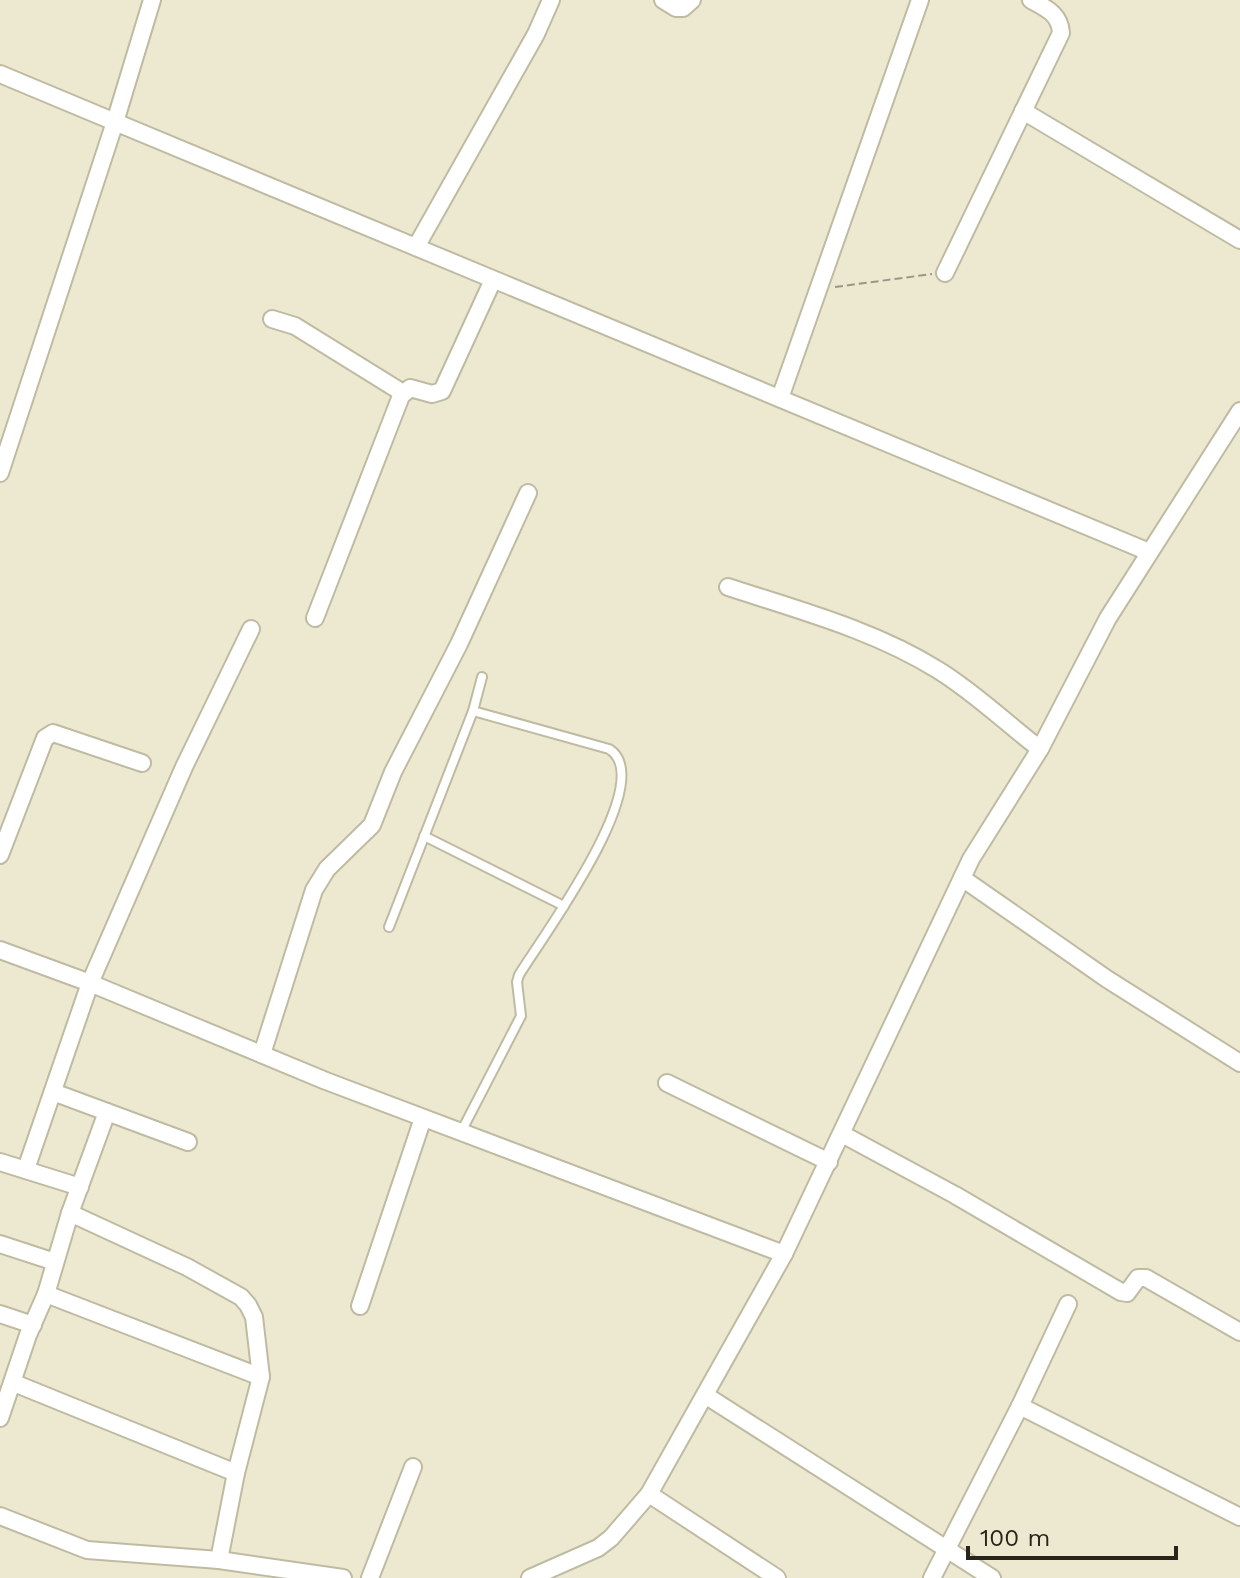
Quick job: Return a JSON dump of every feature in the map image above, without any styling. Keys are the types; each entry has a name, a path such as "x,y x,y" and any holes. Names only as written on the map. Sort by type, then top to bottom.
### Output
{"street":[{"path":"0,473 152,0"},
{"path":"416,247 536,34 551,0"},
{"path":"663,0 676,8 683,8 692,0"},
{"path":"780,398 920,0"},
{"path":"945,273 1061,33 1054,14 1031,0"},
{"path":"0,74 1149,552"},
{"path":"1023,111 1240,240"},
{"path":"315,618 403,393 410,388 432,394 442,391 493,280"},
{"path":"272,319 295,326 403,393"},
{"path":"530,1578 598,1548 611,1538 649,1494 784,1254 971,859 1040,749 1108,618 1240,411"},
{"path":"262,1054 314,890 327,869 372,825 393,772 459,644 528,493"},
{"path":"728,587 829,620 909,654 950,678 1040,749"},
{"path":"26,1169 90,983 184,767 251,629"},
{"path":"0,855 49,734 142,763"},
{"path":"962,878 1107,979 1240,1063"},
{"path":"0,950 90,983 423,1118 784,1254"},
{"path":"667,1083 829,1162"},
{"path":"53,1092 188,1142"},
{"path":"0,1418 46,1294 70,1213 107,1112"},
{"path":"360,1306 423,1118"},
{"path":"842,1134 955,1195 1121,1292 1127,1293 1138,1278 1146,1278 1240,1332"},
{"path":"0,1162 80,1187"},
{"path":"70,1213 187,1267 241,1297 254,1317 261,1377 236,1473 219,1560"},
{"path":"0,1244 55,1262"},
{"path":"46,1294 261,1377"},
{"path":"932,1578 1068,1304"},
{"path":"0,1314 33,1325"},
{"path":"14,1383 236,1473"},
{"path":"705,1395 992,1578"},
{"path":"1020,1406 1240,1517"},
{"path":"370,1578 413,1467"},
{"path":"649,1494 777,1578"},
{"path":"0,1516 87,1550 219,1560 343,1578"}],"lane":[{"path":"389,927 473,711 482,677"},
{"path":"461,1132 521,1016 519,975 603,839 623,779 616,753 609,749 473,711"},
{"path":"424,836 564,906"}],"path":[{"path":"820,289 945,273"}]}
